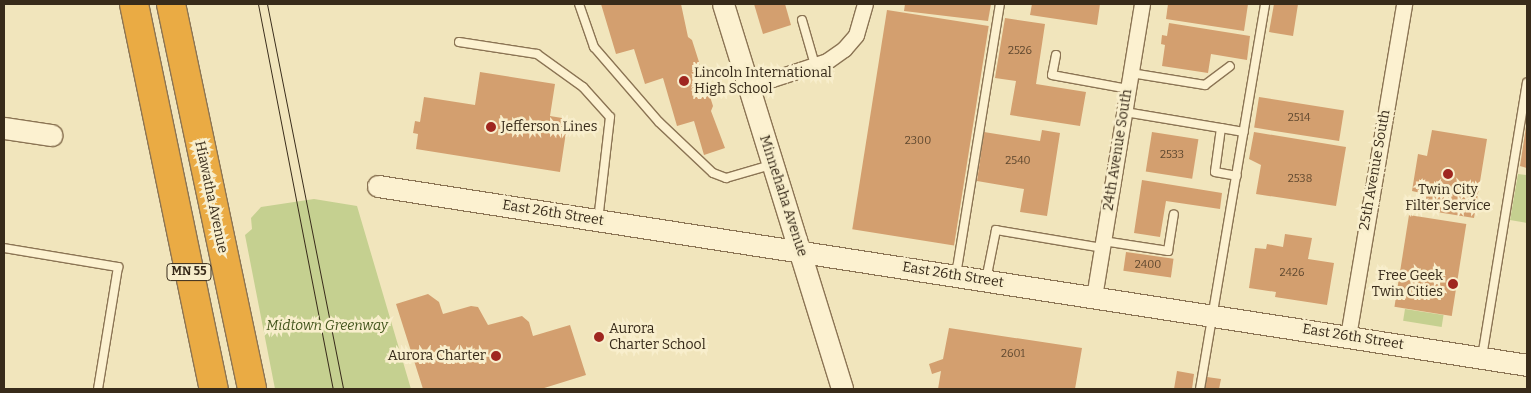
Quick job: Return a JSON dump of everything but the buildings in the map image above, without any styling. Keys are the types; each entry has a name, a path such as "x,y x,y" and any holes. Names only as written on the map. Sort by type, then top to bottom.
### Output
{"highway":[{"name":"MN 55","path":"134,4 167,154 214,389"},
{"name":"Hiawatha Avenue","path":"171,4 202,159 252,389"}],"street":[{"name":"Minnehaha Avenue","path":"722,4 842,389"},
{"path":"748,87 814,65 844,50 856,35 865,4"},
{"name":"24th Avenue South","path":"1094,297 1142,4"},
{"name":"25th Avenue South","path":"1348,336 1404,4"},
{"path":"4,128 51,135"},
{"name":"East 26th Street","path":"378,186 1527,364"}],"lane":[{"path":"579,4 594,47 659,122 712,173 726,178 773,165"},
{"path":"956,276 1000,4"},
{"path":"1200,389 1265,4"},
{"path":"802,20 814,65"},
{"path":"459,42 537,54 583,87 610,117 598,220"},
{"path":"1056,55 1052,75 1128,90"},
{"path":"1131,73 1206,85 1230,66"},
{"path":"1482,357 1527,83"},
{"path":"1124,112 1244,132"},
{"path":"1221,128 1215,172 1237,176"},
{"path":"986,280 996,230 1103,245 1168,251 1174,214"},
{"path":"4,248 118,267 98,389"}],"green space":[{"path":"1518,174 1527,175 1527,223 1510,220"},
{"name":"Midtown Greenway","path":"314,199 357,206 411,389 275,389 245,235 252,229 251,218 261,207"},
{"path":"1405,309 1444,315 1442,327 1403,321"}],"tram line":[{"path":"258,4 333,389"},
{"path":"267,4 343,389"}],"place":[{"name":"Lincoln International High School","path":"684,81"},
{"name":"Jefferson Lines","path":"491,127"},
{"name":"Twin City Filter Service","path":"1448,174"},
{"name":"Free Geek Twin Cities","path":"1453,284"},
{"name":"Aurora Charter School","path":"599,337"},
{"name":"Aurora Charter","path":"496,356"}]}
